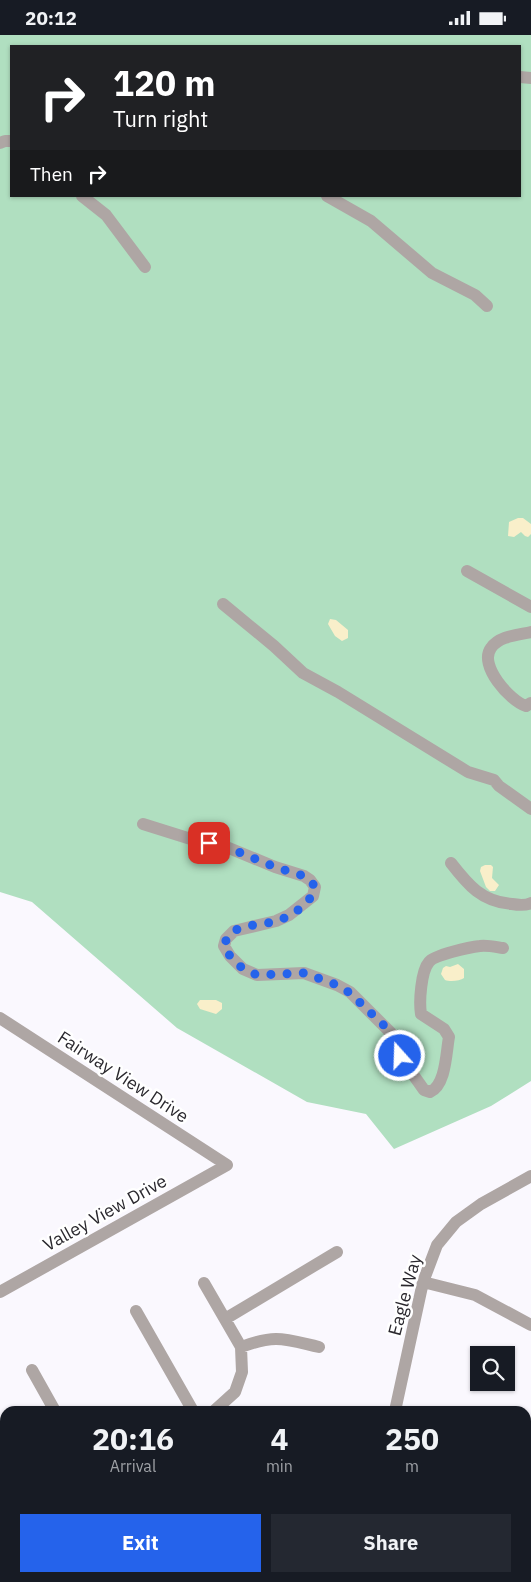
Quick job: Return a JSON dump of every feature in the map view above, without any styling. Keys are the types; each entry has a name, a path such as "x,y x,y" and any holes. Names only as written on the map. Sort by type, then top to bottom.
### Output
{"street":[{"path":"83,197 106,215 146,267"},
{"path":"329,197 372,221 432,273 475,295 487,305"},
{"path":"467,571 531,607"},
{"path":"223,604 303,673 338,692 468,772 494,780 499,786 531,809"},
{"path":"531,632 509,637 498,642 489,653 488,663 494,676 505,690 519,703 526,705 531,703"},
{"path":"143,824 224,846 275,867 304,876 310,880 315,887 313,896 300,908 276,921 234,931 226,939 224,946 230,956 243,969 257,975 304,973 337,985 350,993 396,1037 400,1056 424,1090 430,1092 436,1089 442,1080 449,1037 444,1029 421,1014 419,1006 424,974 429,961 440,954 481,946 503,948"},
{"path":"451,863 468,884 485,897 507,904 527,905 531,903"},
{"name":"Fairway View Drive","path":"0,1018 226,1165"},
{"name":"Valley View Drive","path":"0,1292 226,1165"},
{"name":"Eagle Way","path":"396,1406 423,1282 437,1245 456,1222 481,1204 531,1175"},
{"path":"225,1319 336,1253"},
{"path":"423,1282 474,1295 531,1325"},
{"path":"204,1283 240,1347 242,1372 235,1392 220,1406"},
{"path":"136,1311 190,1406"},
{"path":"240,1347 262,1339 281,1338 319,1347"},
{"path":"32,1370 52,1406"}],"green space":[{"path":"0,35 531,35 531,1081 491,1106 394,1149 366,1114 307,1102 177,1028 32,902 0,892"}],"sand":[{"path":"523,518 531,524 531,534 528,537 521,532 514,537 508,536 509,522"},
{"path":"330,619 336,620 348,630 348,638 342,641 335,636 328,624"},
{"path":"485,865 493,867 492,878 499,885 495,891 490,891 486,887 480,871 481,867"},
{"path":"458,964 464,969 464,978 455,981 445,980 441,974 443,968"},
{"path":"200,1000 216,1000 222,1003 222,1009 216,1014 200,1009 197,1004"}],"route":[{"path":"209,843 224,846 275,867 304,876 315,887 313,896 289,915 276,921 234,931 226,939 224,946 230,956 243,969 257,975 304,973 337,985 350,993 396,1037 400,1056"}]}
